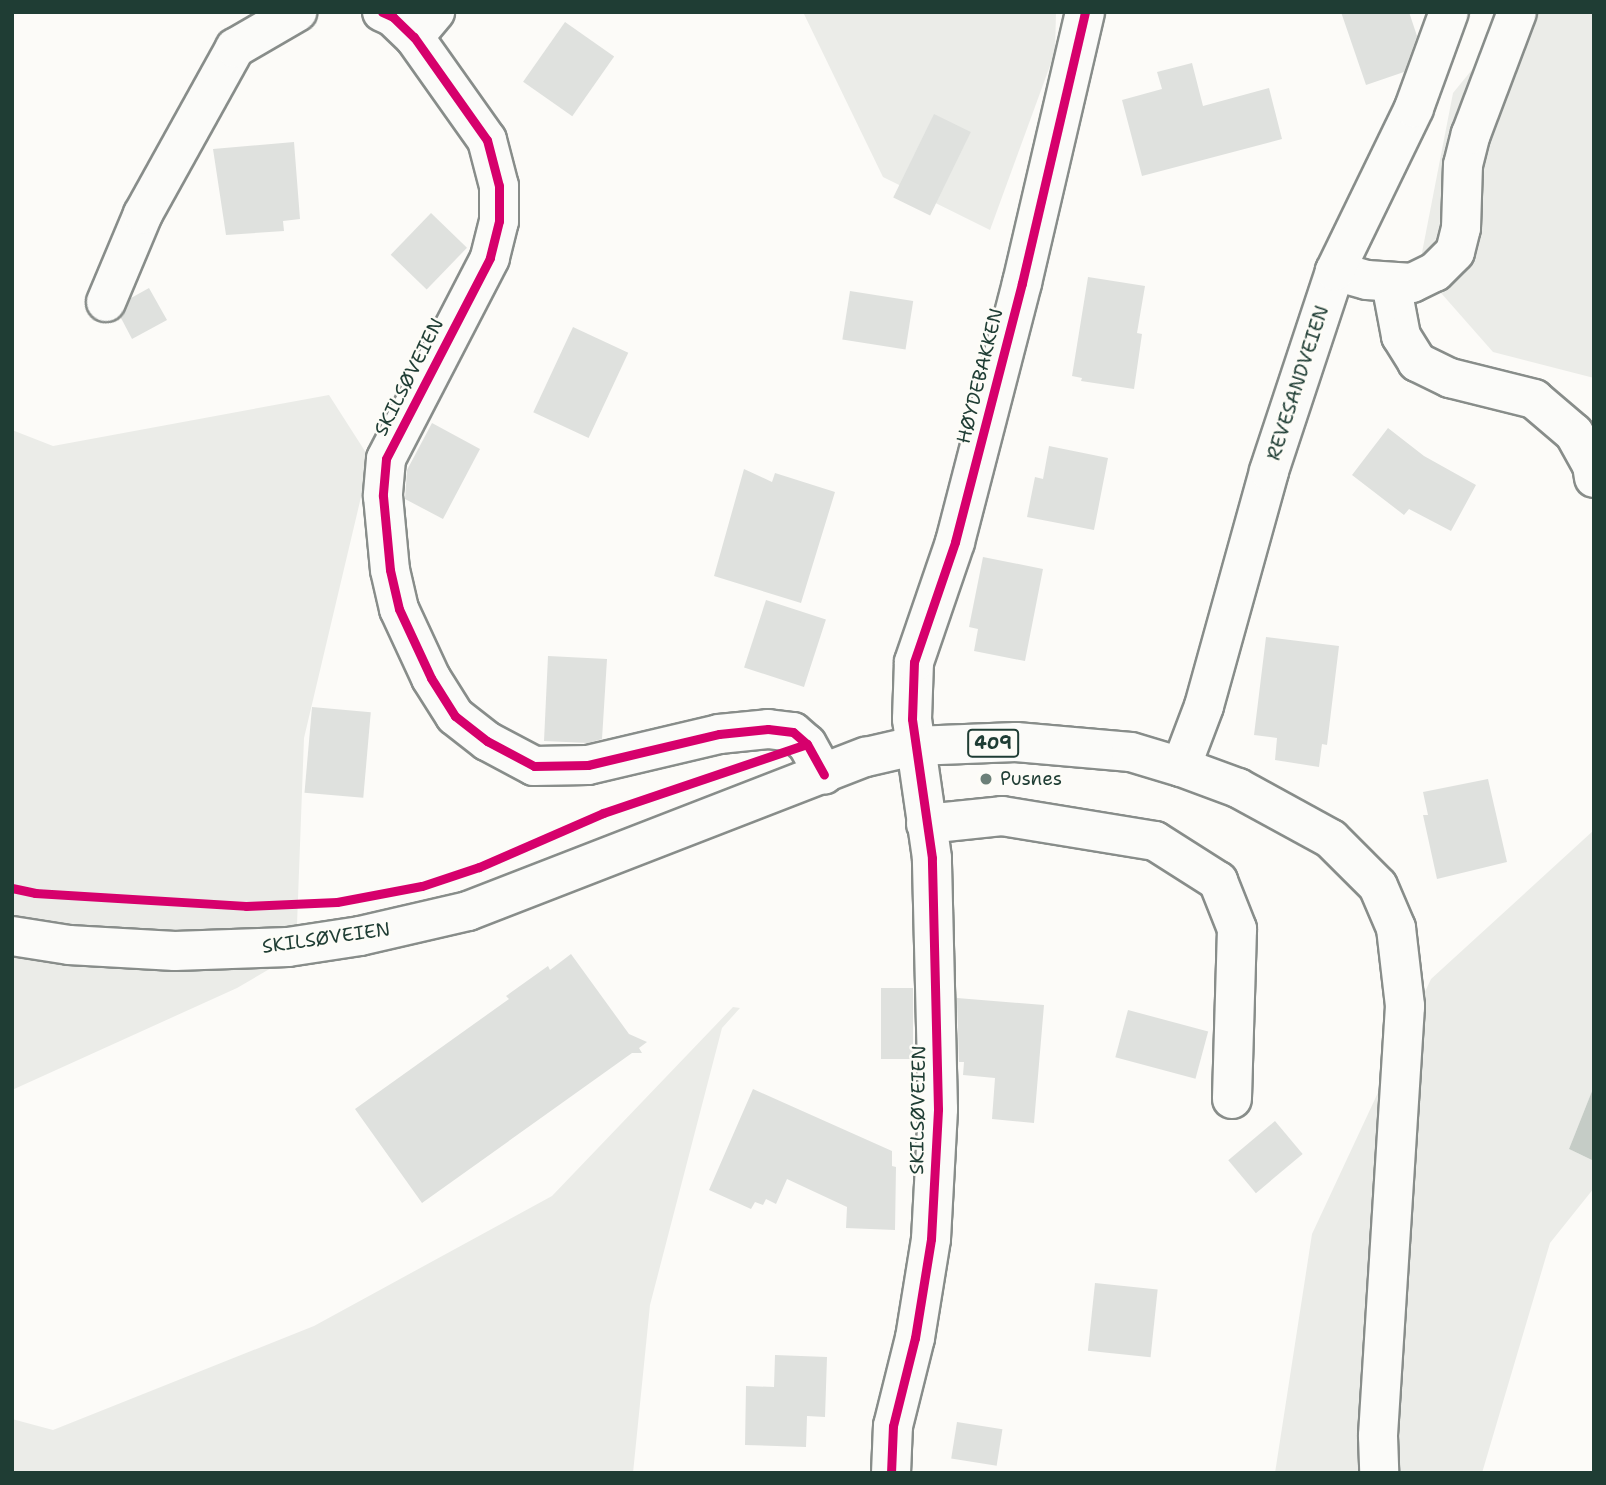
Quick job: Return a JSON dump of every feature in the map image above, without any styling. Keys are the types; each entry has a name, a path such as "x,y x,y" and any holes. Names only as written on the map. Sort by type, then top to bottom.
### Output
{"street":[{"path":"106,302 143,214 235,48 297,12"},
{"name":"SKILSØVEIEN","path":"382,12 424,24 487,140 499,186 499,221 490,258 386,459 383,496 390,570 399,609 431,678 455,716 487,741 534,765 588,765 719,734 768,729 793,732 807,744 824,775"},
{"name":"HØYDEBAKKEN","path":"914,746 912,719 915,662 955,542 1022,283 1085,12"},
{"name":"REVESANDVEIEN","path":"1181,766 1204,706 1269,471 1335,271 1414,108 1450,12"},
{"path":"1335,271 1367,281 1412,283 1435,272 1454,252 1461,229 1463,165 1471,134 1517,12"},
{"path":"1391,284 1401,336 1417,362 1451,378 1534,400 1574,433 1592,465 1594,478"},
{"name":"SKILSØVEIEN","path":"12,936 69,945 176,951 288,947 360,936 468,911 866,757 914,746 1016,742 1131,752 1181,766 1238,788 1331,839 1378,886 1396,928 1405,1006 1378,1436 1379,1473"},
{"name":"SKILSØVEIEN","path":"891,1473 893,1426 915,1338 931,1238 938,1109 932,859 914,746"},
{"path":"926,824 1002,816 1155,841 1218,881 1237,929 1232,1099"}],"shaded area":[{"path":"803,12 1056,12 1055,52 990,230 883,177"},
{"path":"1519,12 1594,12 1594,378 1493,352 1419,268 1453,93"},
{"path":"329,395 370,459 304,738 297,925 364,914 237,988 12,1090 12,430 53,446"},
{"path":"1594,830 1594,1086 1569,1149 1594,1161 1594,1188 1550,1243 1482,1473 1275,1473 1312,1234 1431,979"},
{"path":"733,1007 740,1008 722,1028 650,1305 633,1473 12,1473 12,1419 53,1430 314,1326 552,1196"},
{"path":"1594,1086 1594,1161 1569,1149"}],"building":[{"path":"1341,12 1409,12 1417,36 1404,72 1366,85"},
{"path":"565,22 614,56 572,116 523,82"},
{"path":"1192,63 1203,106 1269,88 1282,139 1142,176 1122,100 1162,89 1157,72"},
{"path":"934,114 971,132 930,216 893,198"},
{"path":"294,142 300,219 283,221 284,231 226,235 213,149"},
{"path":"431,213 467,248 427,289 391,255"},
{"path":"1088,277 1145,286 1137,333 1142,334 1134,389 1081,381 1082,378 1072,376"},
{"path":"149,288 167,320 132,339 121,318 131,298"},
{"path":"850,291 913,301 906,349 842,339"},
{"path":"573,327 628,353 589,438 533,412"},
{"path":"432,423 480,449 443,519 405,499 407,470"},
{"path":"1388,428 1424,456 1476,485 1451,531 1409,509 1404,515 1352,475"},
{"path":"1049,446 1108,458 1094,530 1027,517 1035,477 1043,479"},
{"path":"744,469 772,482 775,473 835,492 801,603 714,576"},
{"path":"983,557 1043,569 1025,661 974,651 978,629 969,627"},
{"path":"766,600 826,619 804,687 744,668"},
{"path":"1266,637 1339,646 1327,745 1322,744 1319,767 1275,760 1277,738 1254,735"},
{"path":"548,656 607,659 602,739 588,743 544,741"},
{"path":"312,707 371,712 363,798 305,793"},
{"path":"1488,779 1507,862 1437,879 1423,815 1428,815 1423,792"},
{"path":"571,954 629,1034 647,1042 639,1048 642,1053 632,1053 422,1203 355,1109 509,999 506,996 548,966 550,970"},
{"path":"881,988 913,988 913,1059 881,1059"},
{"path":"957,998 1044,1005 1034,1123 992,1119 995,1078 963,1075 964,1062 959,1062"},
{"path":"1128,1010 1208,1031 1195,1079 1115,1057"},
{"path":"753,1089 892,1151 892,1166 896,1167 895,1230 846,1228 847,1207 787,1179 776,1204 766,1199 763,1205 755,1202 751,1209 709,1190"},
{"path":"1275,1121 1303,1154 1256,1193 1228,1160"},
{"path":"1095,1283 1158,1290 1151,1357 1088,1351"},
{"path":"775,1355 827,1357 825,1417 807,1416 806,1447 745,1445 746,1386 774,1387"},
{"path":"957,1422 1002,1429 997,1466 951,1459"}],"cycle path":[{"path":"382,12 393,17 414,37 487,140 499,186 499,221 490,258 386,459 383,496 390,570 399,609 431,678 455,716 487,741 534,766 588,765 719,734 768,729 793,732 807,744 824,775"},
{"path":"891,1473 893,1426 915,1338 931,1239 938,1109 932,858 912,719 914,662 955,542 1022,283 1085,12"},
{"path":"12,888 35,893 246,906 337,902 422,886 479,867 603,813 807,744"}],"place":[{"name":"Pusnes","path":"986,779"}]}
